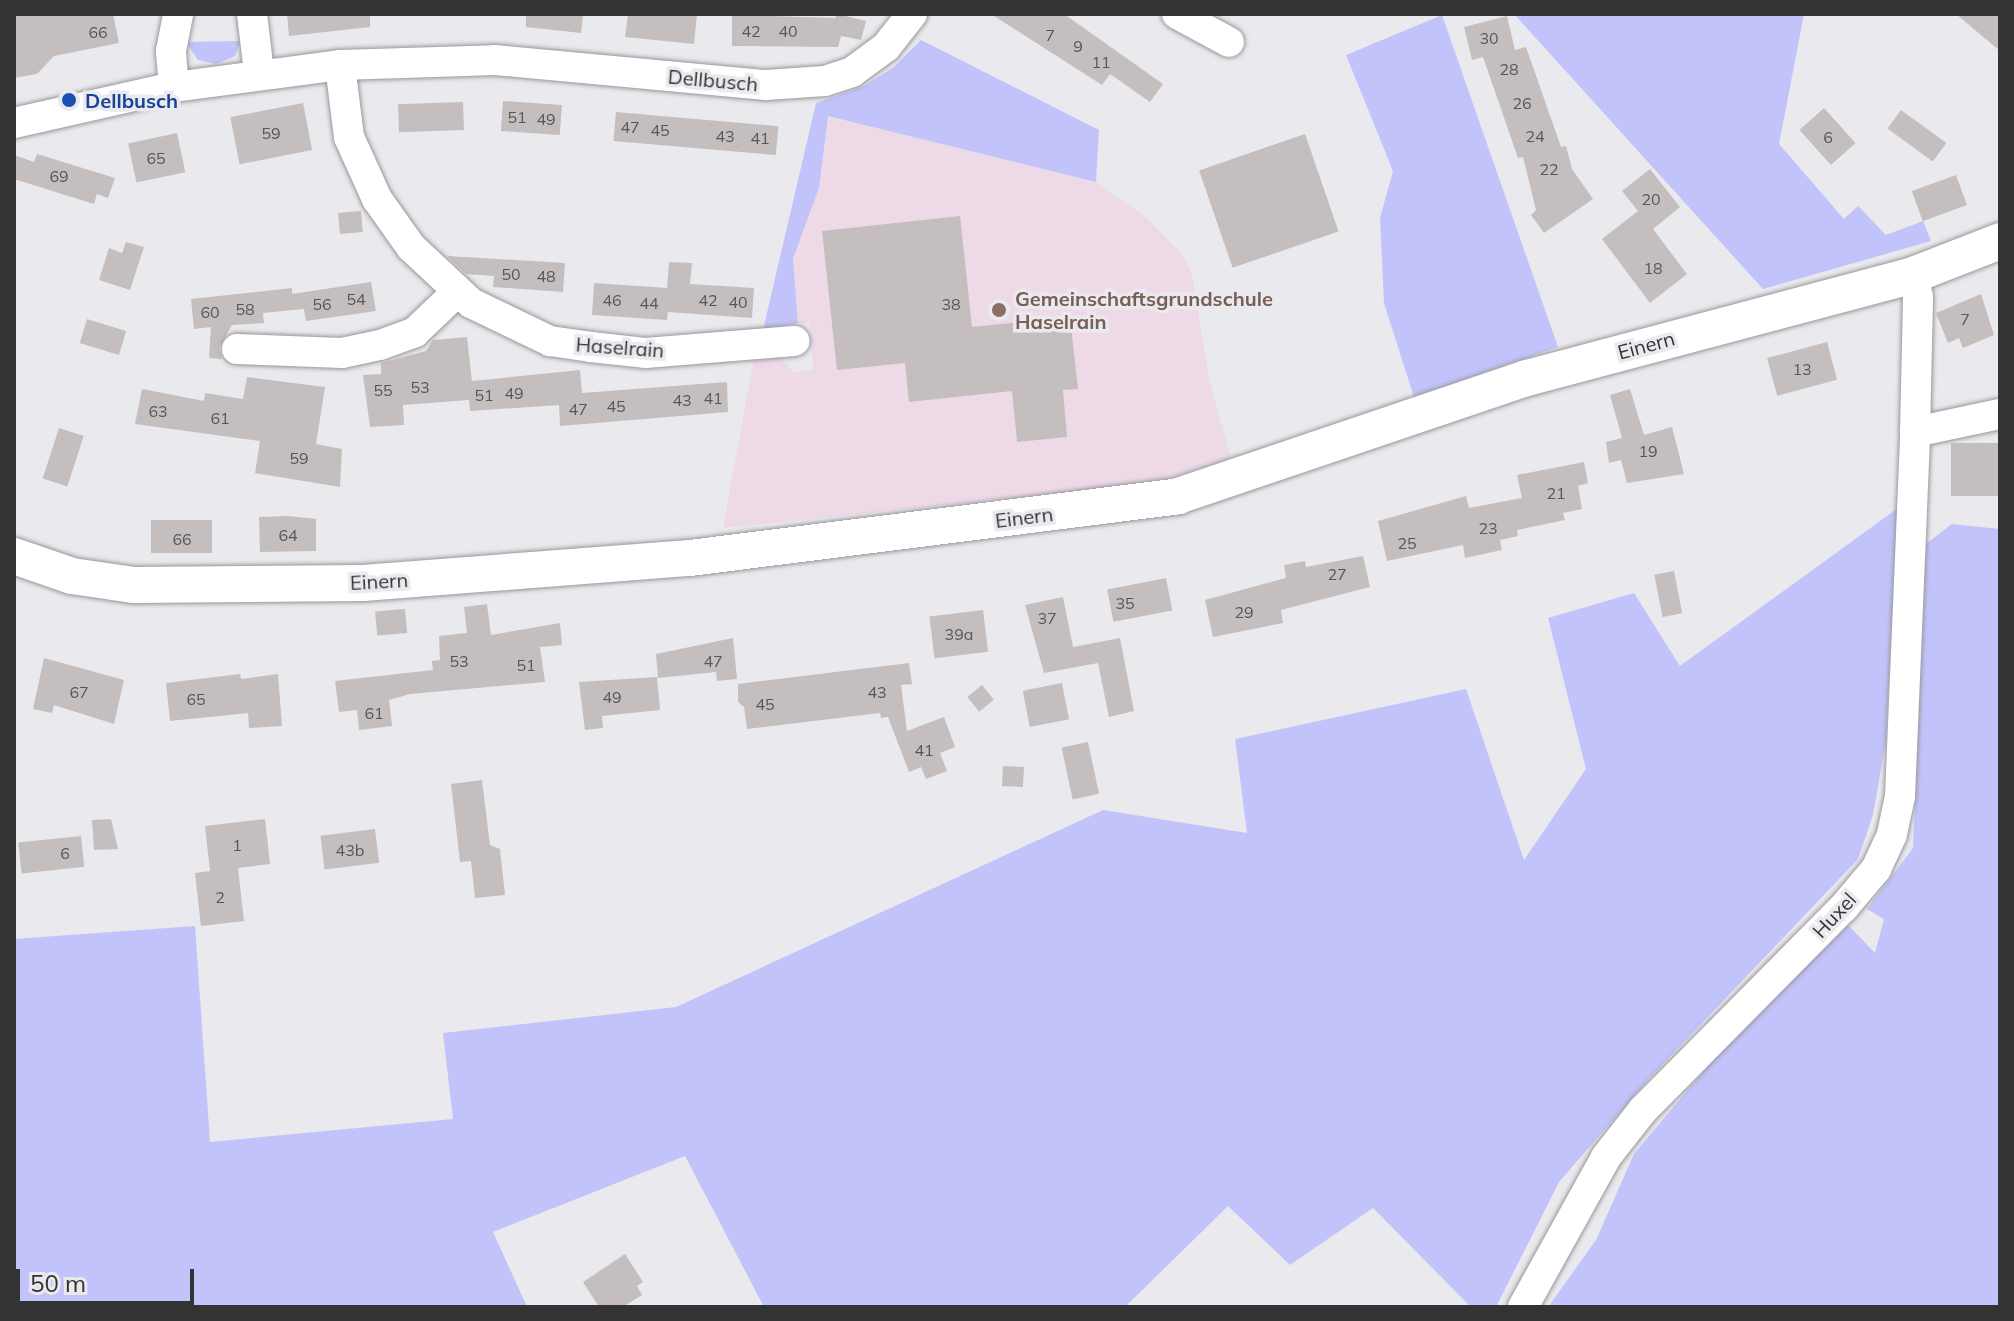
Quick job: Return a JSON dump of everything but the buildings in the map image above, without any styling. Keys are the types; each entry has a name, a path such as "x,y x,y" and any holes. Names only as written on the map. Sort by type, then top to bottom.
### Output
{"main road":[{"name":"Einern","path":"14,556 72,576 134,585 394,581 690,558 1178,496 1527,378 1913,275 2000,241"}],"street":[{"path":"174,87 171,51 178,14"},
{"path":"252,14 259,73"},
{"name":"Dellbusch","path":"14,123 174,87 259,73 340,65 495,60 766,85 825,81 852,72 886,47 912,14"},
{"path":"1177,14 1229,42"},
{"name":"Haselrain","path":"340,65 349,137 365,176 411,247 457,292 550,341 645,353 795,341"},
{"name":"Huxel","path":"1523,1307 1606,1157 1643,1110 1844,907 1876,869 1892,834 1900,796 1915,432 1918,297 1913,275"},
{"path":"237,349 342,353 380,345 415,332 457,292"},
{"path":"1915,432 2000,414"}],"shaded area":[{"path":"1514,14 1804,14 1779,144 1844,219 1858,206 1886,235 1923,221 1931,241 1763,289"},
{"path":"1442,15 1558,347 1414,397 1384,303 1380,218 1393,171 1346,55"},
{"path":"921,40 1099,130 1096,182 828,116 819,188 793,259 798,323 763,330 816,103 864,86 894,67"},
{"path":"241,41 235,56 216,64 198,60 186,42"},
{"name":"Gemeinschaftsgrundschule Haselrain","path":"828,116 1096,182 1147,218 1181,253 1192,274 1209,379 1231,459 1164,479 1103,488 723,528 754,358 778,355 793,372 813,370 810,323 798,323 793,259 819,188"},
{"path":"1898,508 1886,741 1873,815 1858,859 1647,1081 1559,1182 1496,1307 1471,1307 1373,1208 1290,1265 1228,1206 1125,1307 764,1307 685,1156 493,1232 527,1307 14,1307 14,939 195,926 210,1142 453,1119 443,1033 676,1007 1103,810 1247,833 1235,739 1466,689 1524,860 1586,769 1548,618 1634,593 1680,666"},
{"path":"1952,524 2000,529 2000,1307 1548,1307 1596,1240 1634,1154 1718,1054 1848,925 1875,953 1884,919 1867,909 1913,848 1926,544"}],"place":[{"name":"Dellbusch","path":"69,100"},
{"name":"Gemeinschaftsgrundschule Haselrain","path":"999,310"}]}
